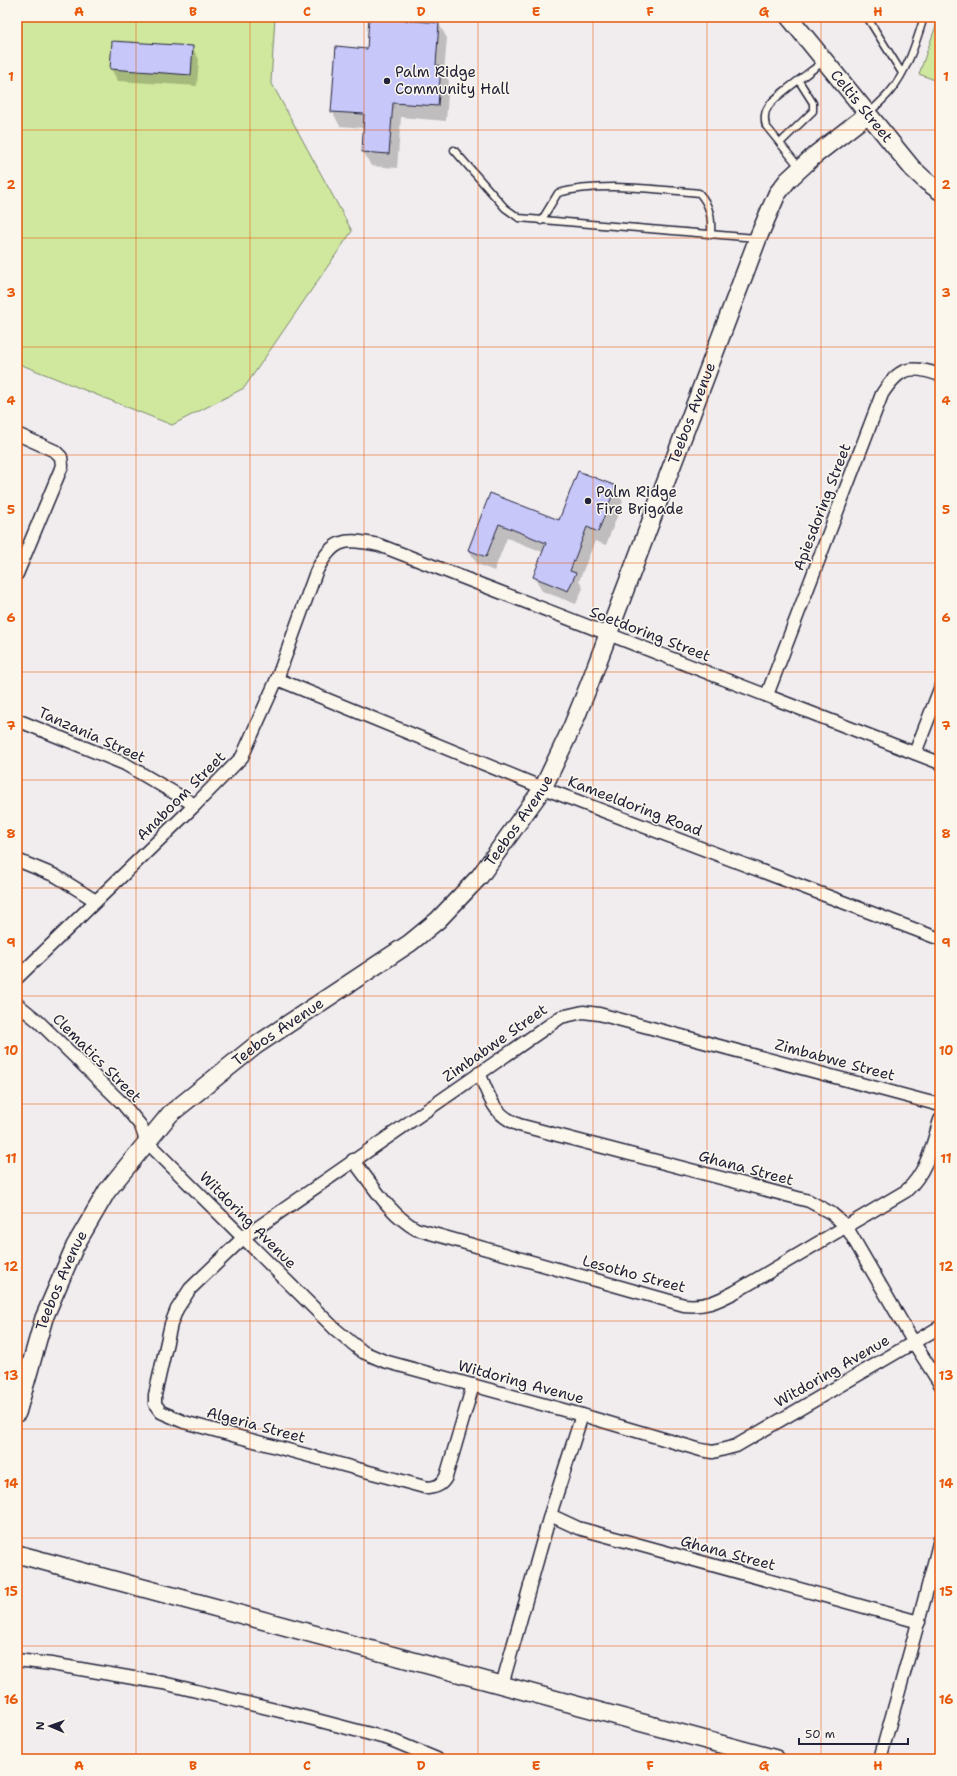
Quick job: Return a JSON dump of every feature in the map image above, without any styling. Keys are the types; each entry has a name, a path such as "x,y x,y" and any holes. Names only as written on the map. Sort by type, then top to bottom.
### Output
{"street":[{"name":"Celtis Street","path":"788,17 912,168 940,191"},
{"name":"Teebos Avenue","path":"17,1413 44,1318 75,1246 107,1191 146,1141 170,1114 254,1046 410,942 438,920 480,876 543,788 572,727 758,238 777,194 800,168 868,114"},
{"name":"Apiesdoring Street","path":"767,696 882,394 890,381 900,372 913,369 940,375"},
{"path":"17,434 55,450 61,457 62,466 17,574"},
{"name":"Soetdoring Street","path":"348,541 379,545 940,763"},
{"name":"Anaboom Street","path":"17,978 195,805 242,757 277,679 316,572 322,560 331,548 348,541"},
{"name":"Kameeldoring Road","path":"277,679 543,788 940,939"},
{"path":"915,753 940,689"},
{"name":"Tanzania Street","path":"17,720 120,762 195,805"},
{"path":"17,860 56,876 96,901"},
{"name":"Clematics Street","path":"17,1004 43,1025 122,1103 141,1126 146,1141"},
{"name":"Zimbabwe Street","path":"244,1238 353,1160 561,1017 583,1012 599,1014 940,1105"},
{"name":"Ghana Street","path":"479,1073 499,1114 508,1121 809,1201 831,1213 846,1226 914,1343 940,1384"},
{"name":"Lesotho Street","path":"353,1160 396,1215 405,1223 416,1229 684,1305 699,1306 715,1302 735,1292 906,1191 916,1182 929,1156 940,1120"},
{"name":"Witdoring Avenue","path":"146,1141 334,1329 363,1352 384,1361 582,1415 701,1450 713,1452 736,1446 940,1327"},
{"name":"Algeria Street","path":"244,1238 190,1289 177,1308 171,1324 157,1382 155,1404 161,1412 171,1418 191,1424 428,1488 435,1488 442,1484 446,1476 473,1385"},
{"path":"502,1685 550,1515 582,1415"},
{"name":"Ghana Street","path":"550,1515 578,1528 919,1622"},
{"path":"880,1759 900,1683 919,1622 940,1539"},
{"path":"17,1554 776,1759"},
{"path":"17,1660 51,1664 163,1683 389,1739 437,1759"}],"lane":[{"path":"867,17 902,73"},
{"path":"868,114 890,93 902,73 915,46 924,17"},
{"path":"800,168 766,126 765,113 771,102 825,61"},
{"path":"780,143 813,111 813,103 799,81"},
{"path":"454,150 511,214 519,218 758,238"},
{"path":"541,220 558,193 566,191 601,188 683,191 698,193 704,198 712,218 711,234"}],"green space":[{"path":"17,17 275,17 271,82 352,231 244,388 172,425 17,363"},
{"path":"940,17 940,82 919,74"}],"building":[{"name":"Palm Ridge Community Hall","path":"369,17 439,23 436,65 441,66 438,106 393,103 389,154 362,152 364,114 331,112 336,46 367,49"},
{"path":"112,41 193,46 191,75 110,69"},
{"path":"578,471 616,486 598,532 587,527 570,571 576,573 568,591 533,577 546,543 499,524 486,557 468,550 490,493 559,520"}],"place":[{"name":"Palm Ridge Community Hall","path":"387,81"},
{"name":"Palm Ridge Fire Brigade","path":"588,501"}]}
